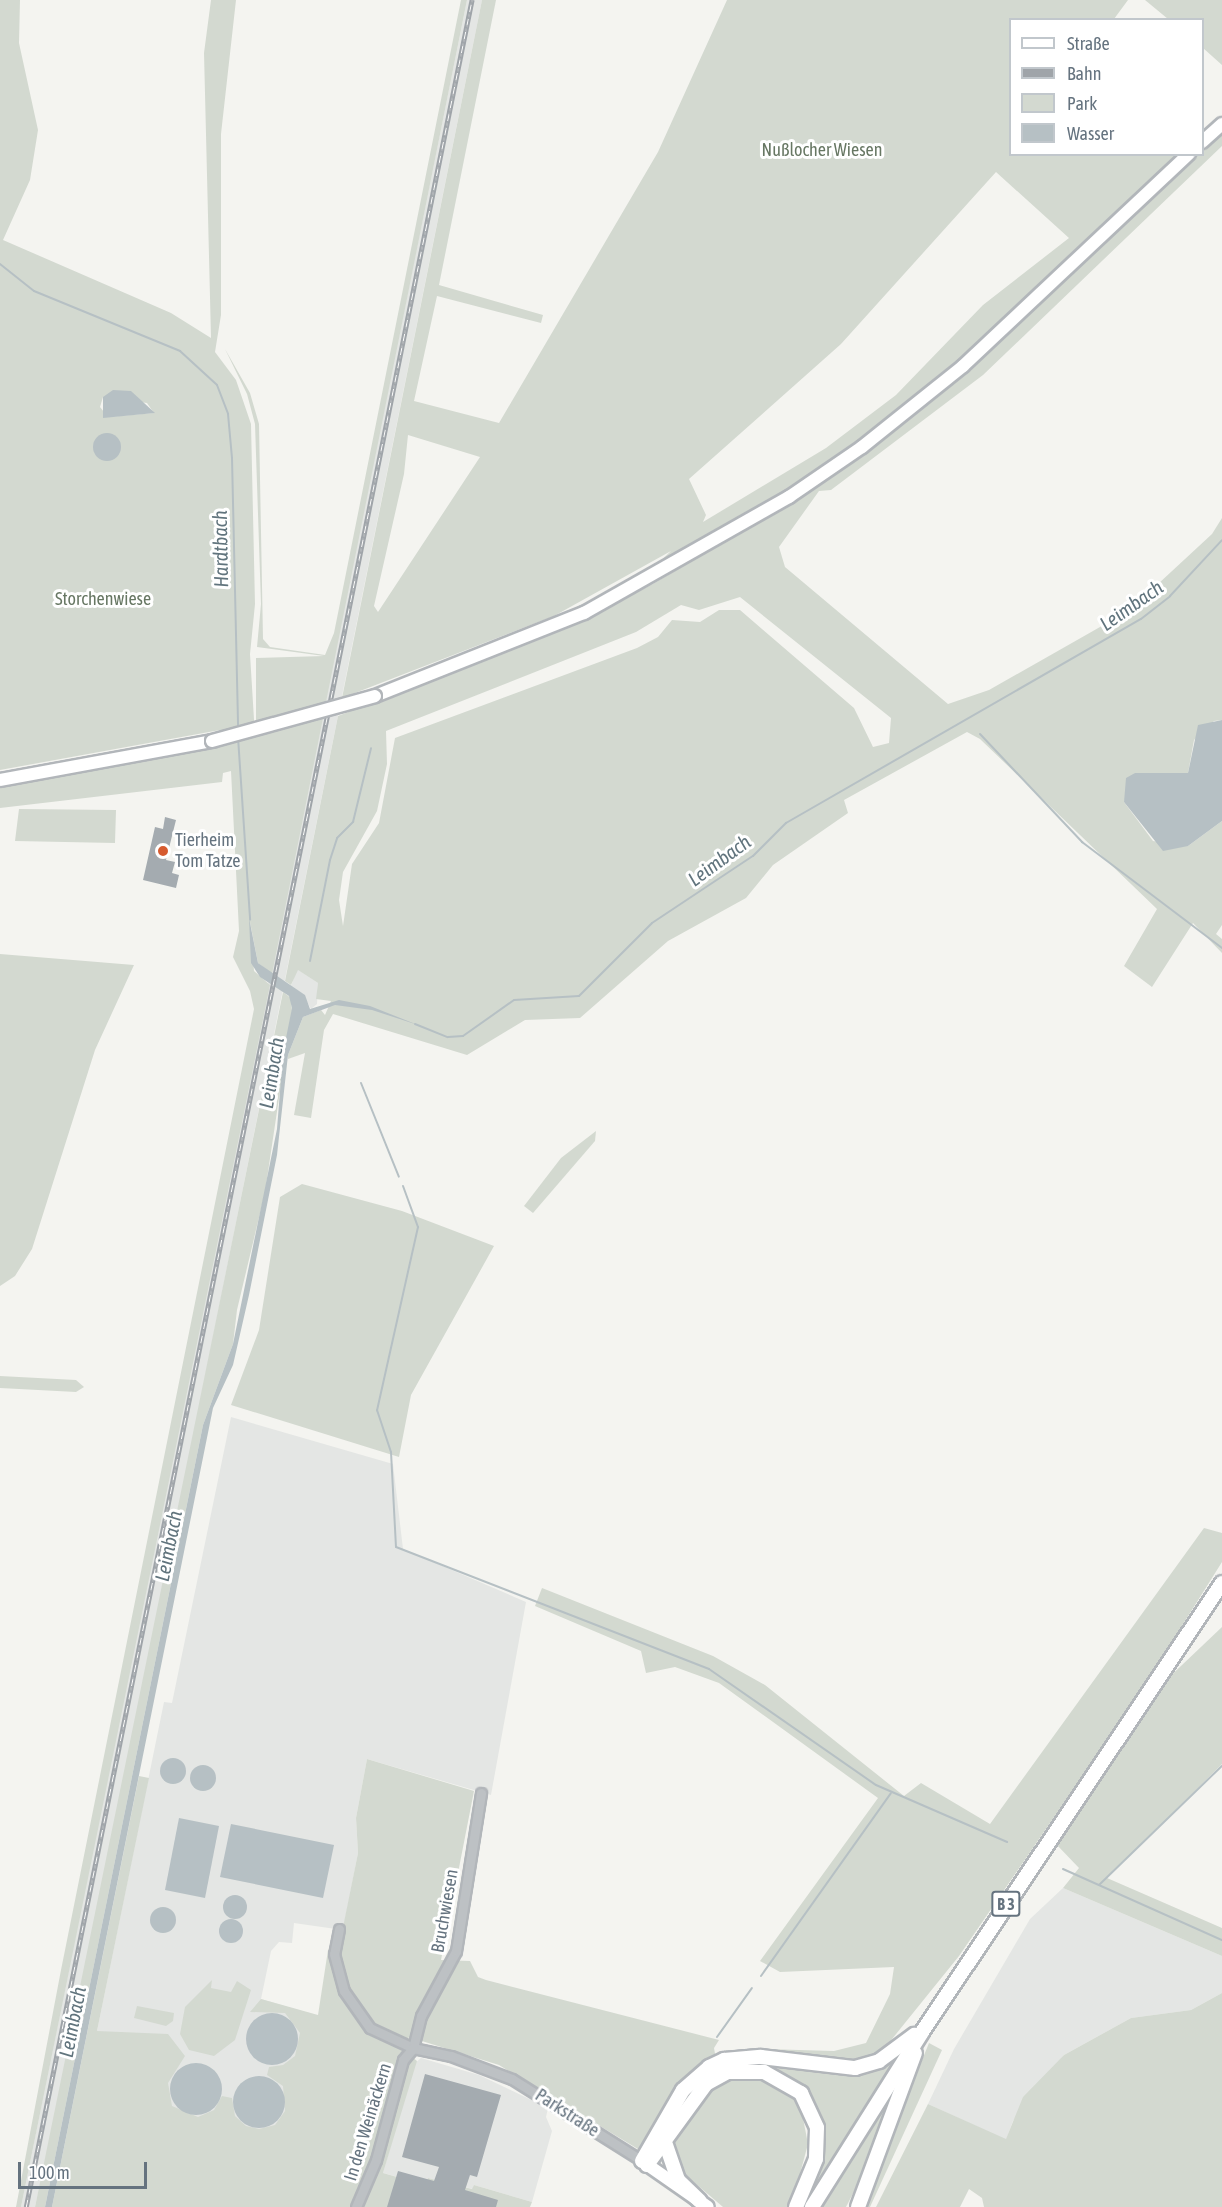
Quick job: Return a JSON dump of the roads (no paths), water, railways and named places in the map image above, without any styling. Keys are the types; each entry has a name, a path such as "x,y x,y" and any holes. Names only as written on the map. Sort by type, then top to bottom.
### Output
{"main road":[{"name":"B 3","path":"812,2207 925,2028 1222,1583"},
{"path":"645,2163 683,2090 709,2067 724,2060 761,2057 841,2069 866,2066 892,2054 925,2028"},
{"path":"858,2207 925,2028"},
{"path":"645,2163 666,2145 689,2103 718,2076 752,2069 778,2076 801,2093 817,2128 816,2159 796,2207"},
{"path":"666,2145 678,2180 704,2204"}],"street":[{"path":"1204,141 1222,124"},
{"path":"0,780 212,741 375,696 559,625 667,569 789,497 862,447 963,366 1187,156"},
{"name":"Bruchwiesen","path":"413,2048 421,2016 456,1951 481,1793"},
{"path":"339,1929 334,1954 352,2008 370,2028 413,2048"},
{"name":"Parkstraße","path":"413,2048 451,2056 512,2079 645,2163 704,2204"},
{"name":"In den Weinäckern","path":"356,2207 376,2160 404,2060 413,2048"}],"water":[{"path":"113,390 131,391 155,413 103,418 103,397"},
{"path":"107,433 117,437 121,447 117,457 107,461 97,457 93,447 97,437"},
{"path":"1222,720 1222,821 1188,846 1163,851 1124,802 1126,778 1135,773 1188,773 1198,725"},
{"path":"249,918 258,963 305,995 310,1009 339,1000 370,1006 418,1025 372,1010 335,1005 303,1017 288,1055 277,1155 249,1295 233,1365 213,1408 52,2207 45,2207 203,1425 233,1344 277,1129 283,1053 292,1008 289,996 260,977 251,963"},
{"path":"173,1758 182,1762 186,1771 182,1780 173,1784 164,1780 160,1771 164,1762"},
{"path":"203,1765 212,1769 216,1778 212,1787 203,1791 194,1787 190,1778 194,1769"},
{"path":"179,1818 219,1826 205,1898 165,1890"},
{"path":"231,1824 334,1845 323,1898 220,1877"},
{"path":"235,1895 244,1898 247,1907 244,1916 235,1919 226,1916 223,1907 226,1898"},
{"path":"163,1907 172,1911 176,1920 172,1929 163,1933 154,1929 150,1920 154,1911"},
{"path":"231,1919 236,1920 242,1926 242,1936 236,1942 231,1943 226,1942 220,1936 219,1931 220,1926 226,1920"},
{"path":"267,2013 277,2013 287,2017 294,2024 298,2039 294,2054 287,2061 277,2065 267,2065 257,2061 250,2054 246,2044 246,2034 250,2024 257,2017"},
{"path":"196,2063 210,2067 218,2075 222,2089 218,2103 210,2111 196,2115 182,2111 174,2103 170,2089 174,2075 182,2067"},
{"path":"259,2076 269,2078 277,2084 283,2092 285,2102 283,2112 277,2120 269,2126 259,2128 249,2126 241,2120 235,2112 233,2102 235,2092 241,2084 249,2078"}],"waterway":[{"name":"Hardtbach","path":"0,264 34,291 180,351 217,385 228,414 232,458 238,729"},
{"name":"Leimbach","path":"415,1024 448,1037 463,1036 514,1000 579,996 652,923 753,856 786,823 1141,619 1170,596 1222,540"},
{"path":"980,734 1082,842 1222,948"},
{"name":"Hardtbach","path":"238,737 250,920"},
{"name":"Leimbach","path":"310,961 330,860 337,838 353,822 371,748"},
{"path":"361,1083 399,1177"},
{"path":"403,1186 418,1227 377,1410 391,1452 396,1547 709,1669 876,1785 1007,1842"},
{"path":"1099,1885 1222,1766"},
{"path":"761,1976 891,1793"},
{"path":"1063,1869 1222,1940"},
{"path":"717,2037 752,1988"}],"railway":[{"path":"26,2207 472,0"}],"place":[{"name":"Tierheim Tom Tatze","path":"163,851"}],"park label":[{"name":"Nußlocher Wiesen","path":"822,150"},
{"name":"Storchenwiese","path":"103,599"}]}
